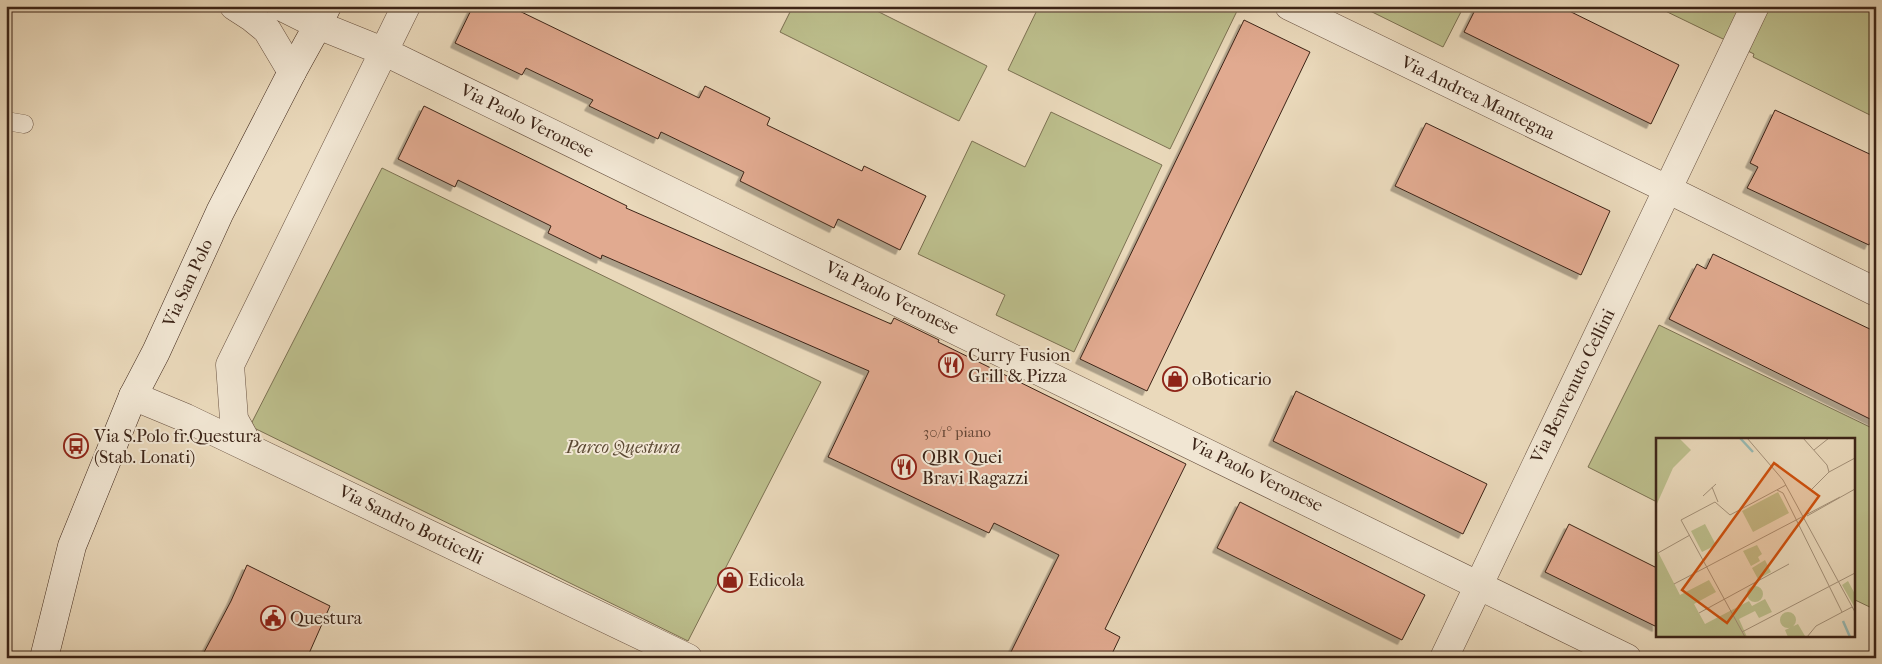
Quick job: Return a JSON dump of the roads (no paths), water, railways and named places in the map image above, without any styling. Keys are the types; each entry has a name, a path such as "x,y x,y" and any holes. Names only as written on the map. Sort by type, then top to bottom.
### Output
{"street":[{"path":"234,6 252,17 267,30 292,72"},
{"path":"280,6 317,13 385,52"},
{"path":"250,448 234,419 230,365 406,6"},
{"name":"Via Andrea Mantegna","path":"1288,6 1667,189"},
{"name":"Via Benvenuto Cellini","path":"1444,658 1755,6"},
{"name":"Via San Polo","path":"44,658 72,546 133,396 156,352 220,212 292,72 317,13"},
{"name":"Via Paolo Veronese","path":"385,52 1479,584"},
{"path":"1667,189 1876,292"},
{"name":"Via Sandro Botticelli","path":"133,396 250,448 688,658"},
{"path":"1479,584 1627,658"}],"lane":[{"path":"6,121 24,124"}],"place":[{"name":"Curry Fusion Grill & Pizza","path":"951,365"},
{"name":"oBoticario","path":"1175,379"},
{"name":"Via S.Polo fr.Questura (Stab. Lonati)","path":"76,446"},
{"name":"QBR Quei Bravi Ragazzi","path":"904,467"},
{"name":"Edicola","path":"730,580"},
{"name":"Questura","path":"273,618"}],"park label":[{"name":"Parco Questura","path":"623,447"}]}
